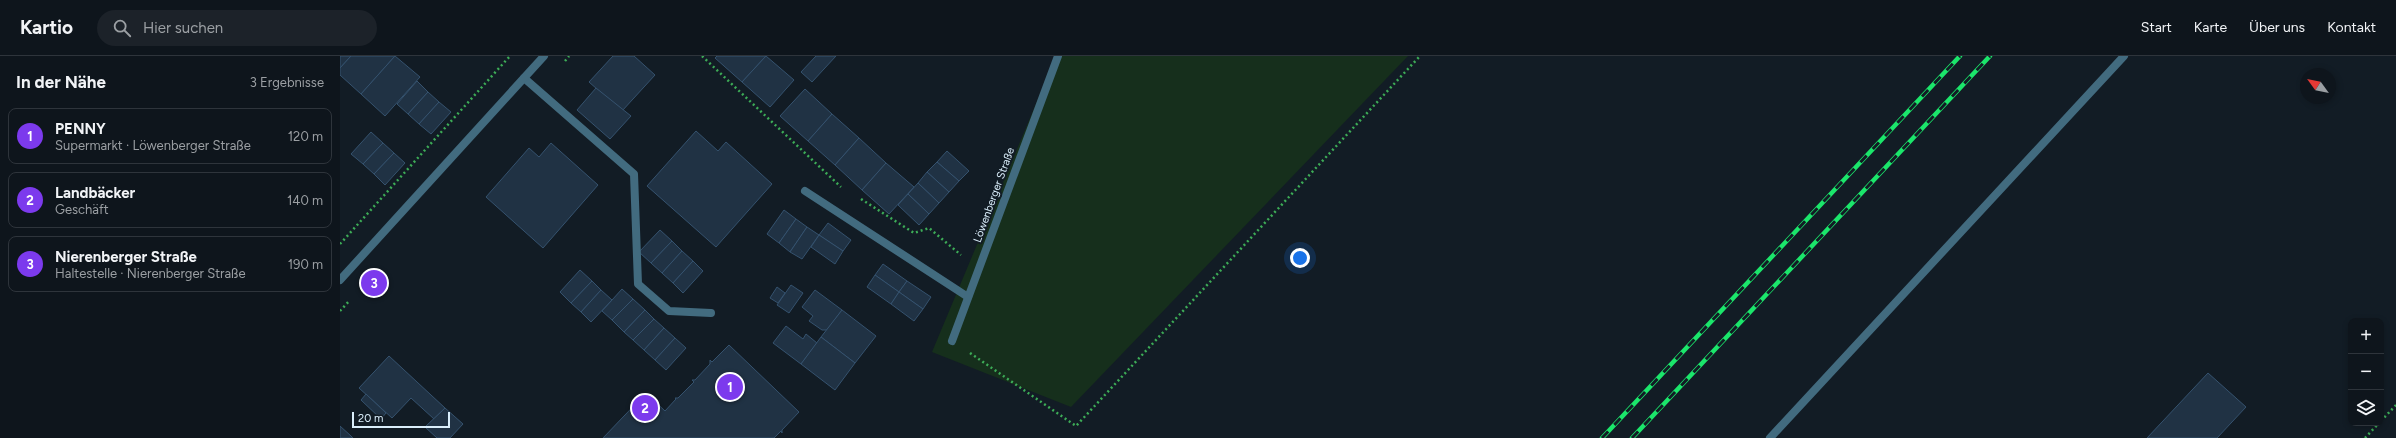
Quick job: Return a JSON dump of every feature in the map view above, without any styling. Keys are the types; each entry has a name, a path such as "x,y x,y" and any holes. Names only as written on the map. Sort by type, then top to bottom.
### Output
{"street":[{"path":"340,280 544,56"},
{"name":"Löwenberger Straße","path":"952,341 1058,56"},
{"path":"1770,438 2124,56"},
{"path":"524,78 634,174 638,284 669,311 711,313"},
{"path":"805,190 968,297"}],"path":[{"path":"340,244 510,56"},
{"path":"702,56 848,191"},
{"path":"952,341 1076,426 1420,56"},
{"path":"855,195 914,233 929,228 978,269"},
{"path":"2384,418 2396,405"},
{"path":"2365,438 2376,426"}],"green space":[{"path":"1056,56 1408,56 1071,407 932,352"}],"building":[{"path":"340,56 351,56 340,68"},
{"path":"351,56 395,56 361,94 340,75 340,68"},
{"path":"395,56 420,77 385,116 361,94"},
{"path":"613,56 634,56 655,75 622,111 589,82"},
{"path":"717,56 766,56 742,82 715,58"},
{"path":"766,56 794,80 770,107 742,82"},
{"path":"816,56 836,56 812,82 801,72"},
{"path":"417,81 428,92 408,114 397,104"},
{"path":"596,88 631,116 610,139 577,110"},
{"path":"805,89 832,114 808,141 780,116"},
{"path":"428,92 439,102 419,124 408,114"},
{"path":"439,102 451,112 431,134 419,124"},
{"path":"832,114 859,138 835,165 808,141"},
{"path":"696,131 718,151 726,142 772,184 716,247 647,186"},
{"path":"371,132 383,143 363,164 351,154"},
{"path":"859,138 886,163 862,190 835,165"},
{"path":"383,143 394,153 374,174 363,164"},
{"path":"551,143 598,185 543,248 486,197 529,148 539,157"},
{"path":"947,151 969,171 959,181 937,162"},
{"path":"394,153 405,163 385,185 374,174"},
{"path":"937,162 959,181 949,192 927,172"},
{"path":"886,163 914,187 889,214 862,190"},
{"path":"927,172 949,192 939,203 918,183"},
{"path":"918,183 939,203 929,214 908,194"},
{"path":"908,194 929,214 919,225 898,205"},
{"path":"784,210 796,219 779,243 767,234"},
{"path":"796,219 807,227 790,252 779,243"},
{"path":"828,223 851,240 843,251 819,235"},
{"path":"807,227 819,235 802,259 790,252"},
{"path":"660,230 672,241 651,263 639,252"},
{"path":"819,235 843,251 835,264 811,247"},
{"path":"672,241 682,251 662,273 651,263"},
{"path":"682,251 693,261 673,283 662,273"},
{"path":"693,261 703,271 683,293 673,283"},
{"path":"883,264 907,281 899,292 875,275"},
{"path":"580,270 592,281 571,303 560,292"},
{"path":"875,275 899,292 891,304 867,287"},
{"path":"592,281 601,290 581,312 571,303"},
{"path":"907,281 931,297 923,309 899,292"},
{"path":"791,285 803,293 789,313 777,305"},
{"path":"777,287 785,293 778,303 770,298"},
{"path":"622,289 633,299 612,320 602,311"},
{"path":"601,290 612,300 591,322 581,312"},
{"path":"815,290 842,310 827,330 822,330 809,321 813,316 802,307"},
{"path":"899,292 923,309 914,321 891,304"},
{"path":"633,299 645,310 624,332 612,320"},
{"path":"645,310 654,319 633,340 624,332"},
{"path":"842,310 876,336 855,363 821,337"},
{"path":"654,319 664,328 644,350 633,340"},
{"path":"786,326 803,339 806,334 817,343 801,364 773,343"},
{"path":"664,328 675,338 655,360 644,350"},
{"path":"821,337 855,363 835,390 801,364"},
{"path":"675,338 686,348 666,370 655,360"},
{"path":"729,345 799,412 782,430 782,433 781,431 774,438 603,438 646,393 665,411 676,399 675,398 678,398 694,382 692,380 695,380 710,364 710,360 712,362"},
{"path":"389,356 445,408 434,419 411,398 392,418 359,388"},
{"path":"2208,373 2246,407 2217,438 2147,438"},
{"path":"366,394 386,413 381,419 361,400"},
{"path":"445,408 463,424 450,438 437,438 425,427"},
{"path":"340,426 351,436 353,438 340,438"}],"railway":[{"path":"1602,438 1960,56"},
{"path":"1632,438 1990,56"}],"place":[{"name":"Nierenberger Straße","path":"374,283"},
{"name":"PENNY","path":"730,387"},
{"name":"Landbäcker","path":"645,408"}]}
